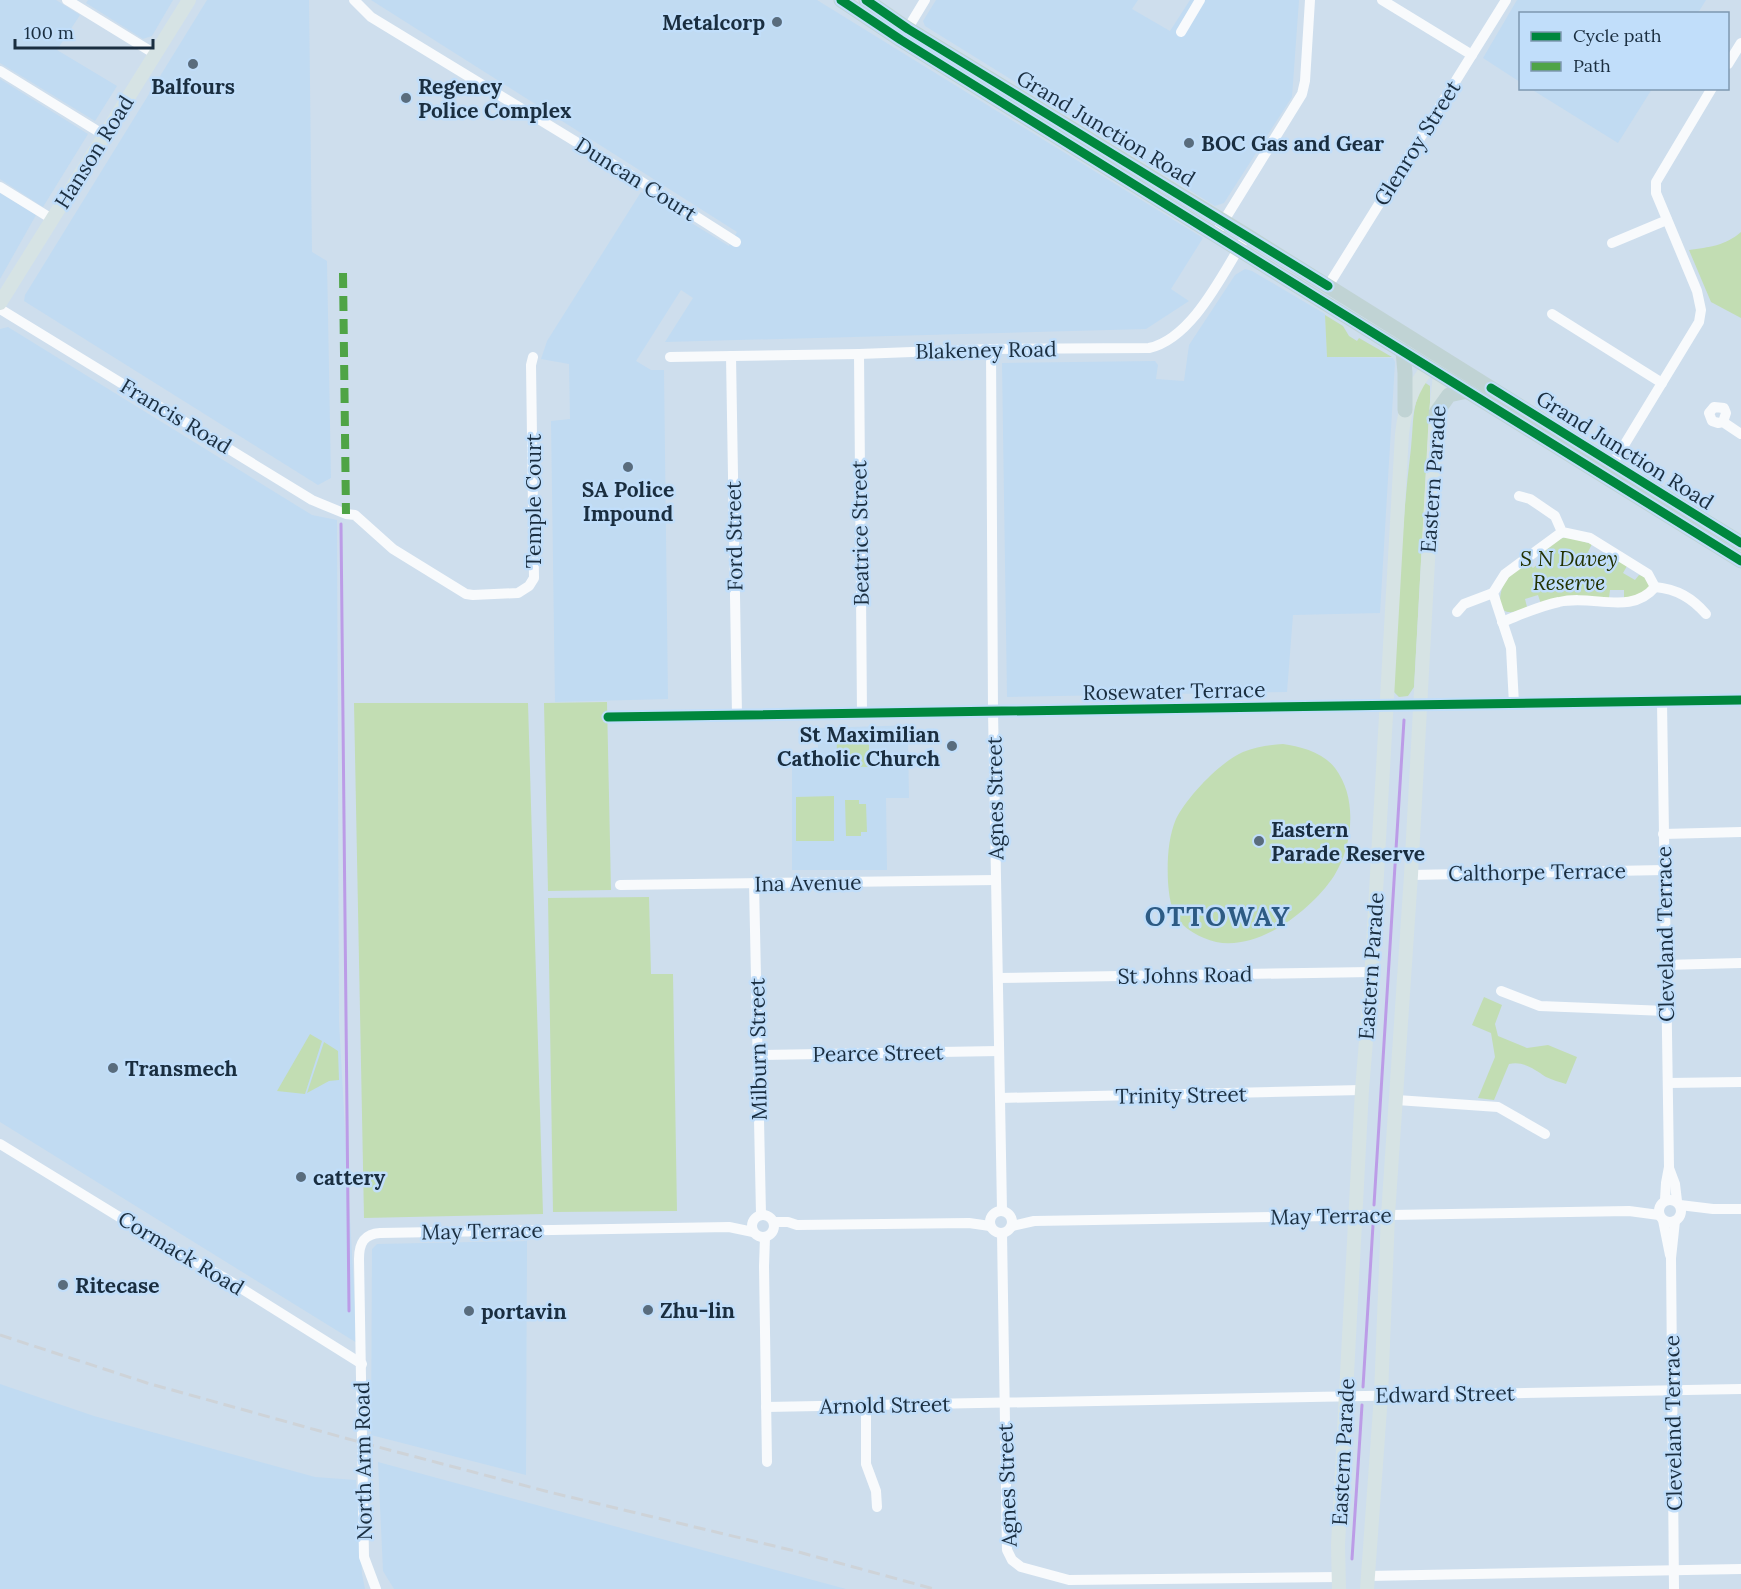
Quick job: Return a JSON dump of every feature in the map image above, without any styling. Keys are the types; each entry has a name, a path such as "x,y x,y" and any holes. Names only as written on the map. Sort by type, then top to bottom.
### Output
{"highway":[{"name":"Grand Junction Road","path":"841,0 904,34 1087,146 1223,221 1442,357 1741,561"},
{"name":"Grand Junction Road","path":"866,0 904,34"},
{"name":"Grand Junction Road","path":"1087,146 1215,235 1434,371 1741,543"},
{"path":"1403,351 1406,373 1405,410"},
{"path":"1434,371 1442,357"},
{"path":"1436,413 1449,395 1467,391"}],"main road":[{"name":"Hanson Road","path":"0,303 189,0"},
{"name":"Eastern Parade","path":"1339,1583 1362,1090 1405,410 1420,379 1434,371 1436,413 1411,874 1388,1215 1382,1395 1368,1583"}],"street":[{"path":"67,0 155,54"},
{"name":"Duncan Court","path":"354,0 371,17 736,242"},
{"path":"904,34 925,0"},
{"path":"1181,32 1200,0"},
{"path":"1215,235 1302,94 1305,81 1310,0"},
{"path":"1383,0 1472,55"},
{"name":"Glenroy Street","path":"1328,286 1506,0"},
{"path":"1729,62 1741,43"},
{"path":"0,71 104,135"},
{"path":"1608,470 1699,322 1701,310 1696,291 1656,193 1656,182 1711,90"},
{"path":"0,187 52,219"},
{"path":"1612,243 1667,220"},
{"name":"Blakeney Road","path":"670,357 1159,346 1173,337 1194,316 1246,235"},
{"name":"Francis Road","path":"0,309 312,500 346,514 355,515"},
{"path":"1552,314 1662,383"},
{"name":"Agnes Street","path":"991,349 993,711 999,1051 1008,1218"},
{"name":"Beatrice Street","path":"859,354 862,713"},
{"name":"Ford Street","path":"731,356 737,715"},
{"name":"Temple Court","path":"355,515 393,549 466,594 518,593 530,586 534,578 535,567 531,364 533,357"},
{"path":"1723,422 1741,434"},
{"path":"1519,496 1530,499 1556,516 1562,532"},
{"path":"1457,612 1464,604 1494,593 1506,574 1562,532 1590,538 1648,574 1655,587"},
{"path":"1655,587 1668,588 1682,594 1695,602 1706,614"},
{"path":"1502,622 1557,602 1577,599 1636,602 1647,596 1655,587"},
{"path":"1494,593 1511,648 1514,704"},
{"name":"Rosewater Terrace","path":"608,717 1741,700"},
{"name":"Cleveland Terrace","path":"1662,702 1669,1167 1675,1184 1670,1210 1674,1589"},
{"path":"1663,834 1741,832"},
{"name":"Calthorpe Terrace","path":"1411,874 1664,870"},
{"name":"Ina Avenue","path":"620,885 996,880"},
{"name":"Milburn Street","path":"754,883 758,1055 757,1217"},
{"path":"1665,965 1741,963"},
{"name":"St Johns Road","path":"998,978 1371,972"},
{"path":"1502,991 1540,1006 1666,1011"},
{"name":"Pearce Street","path":"758,1055 999,1051"},
{"path":"1668,1083 1741,1082"},
{"name":"Trinity Street","path":"1000,1098 1362,1090"},
{"path":"1396,1100 1498,1107 1545,1134"},
{"name":"Cormack Road","path":"0,1144 152,1238 223,1277 362,1364"},
{"name":"May Terrace","path":"1008,1218 1034,1221 1741,1209"},
{"path":"995,1212 1008,1218 1008,1232 995,1232 991,1222 995,1212"},
{"path":"767,1462 764,1266 771,1230 769,1216 757,1217 752,1226 753,1232 759,1236 771,1230 788,1222 797,1226 969,1222 979,1218 991,1222"},
{"name":"May Terrace","path":"729,1227 757,1217"},
{"name":"May Terrace","path":"362,1364 359,1249 364,1238 371,1234 729,1227 753,1232"},
{"path":"1002,1233 1004,1403"},
{"name":"North Arm Road","path":"362,1364 364,1557 376,1589"},
{"name":"Edward Street","path":"1004,1403 1741,1389"},
{"name":"Agnes Street","path":"1004,1403 1007,1550 1009,1556 1021,1567 1069,1580 1085,1581 1188,1579 1339,1583"},
{"name":"Arnold Street","path":"766,1407 1004,1403"},
{"path":"866,1405 866,1464 876,1491 877,1507"},
{"path":"1368,1583 1741,1569"}],"shaded area":[{"path":"0,0 56,0 80,15 57,50 117,86 95,121 0,63"},
{"path":"88,0 173,0 152,36 143,39 86,3"},
{"path":"207,0 309,0 312,252 327,261 331,478 318,485 24,301 25,295"},
{"path":"371,0 817,0 1203,238 1171,289 1189,301 1146,329 665,342 693,298 681,290 636,361 651,370 664,370 668,699 555,702 551,421 570,419 569,364 541,359 547,341 641,192 729,246 737,232"},
{"path":"936,0 1138,0 1132,9 1170,31 1190,0 1299,0 1292,97 1224,203 1215,206 925,26 923,21"},
{"path":"1517,0 1706,0 1699,12 1519,12 1519,81 1483,58"},
{"path":"0,79 88,134 43,207 0,179"},
{"path":"1533,90 1651,90 1618,143"},
{"path":"0,193 36,215 0,279"},
{"path":"1245,269 1325,314 1327,357 1393,358 1395,362 1380,613 1293,615 1287,692 1007,697 1002,363 1155,361 1158,365 1156,379 1184,381 1189,345 1235,275"},
{"path":"8,327 312,515 337,520 339,1022 357,1343 0,1122 0,329"},
{"path":"915,725 908,740 909,798 886,798 887,870 792,870 792,767 818,765 818,728"},
{"path":"527,1241 526,1475 371,1435 372,1249 377,1244"},
{"path":"0,1384 94,1416 315,1477 356,1480 365,1589 0,1589"},
{"path":"378,1462 846,1589 394,1589 383,1571"}],"green space":[{"path":"1741,232 1741,318 1711,302 1689,250 1723,243"},
{"path":"1325,315 1343,326 1349,336 1357,341 1359,338 1392,357 1327,357"},
{"path":"1424,382 1430,386 1430,402 1414,687 1408,696 1399,697 1393,691 1402,539 1414,415"},
{"name":"S N Davey Reserve","path":"1567,537 1592,544 1588,552 1600,559 1605,552 1627,566 1623,573 1635,580 1639,575 1646,577 1650,586 1648,591 1624,599 1624,590 1610,590 1609,598 1541,604 1538,595 1525,599 1527,607 1513,612 1504,610 1500,599 1507,579 1527,562 1533,568 1544,559 1539,553 1555,540"},
{"path":"607,702 611,890 548,891 544,703"},
{"path":"354,703 528,703 543,1214 364,1218"},
{"path":"837,741 869,742 869,767 836,766"},
{"name":"Eastern Parade Reserve","path":"1283,744 1297,746 1325,758 1342,780 1350,807 1350,822 1349,837 1340,864 1334,876 1310,904 1277,928 1259,937 1240,942 1222,943 1204,938 1181,923 1171,901 1168,858 1171,834 1176,819 1205,781 1224,764 1243,752"},
{"path":"834,796 834,841 796,841 796,797"},
{"path":"845,800 859,800 859,804 866,804 867,832 861,832 861,836 846,836"},
{"path":"649,897 651,974 673,974 677,1211 553,1212 548,898"},
{"path":"1484,997 1502,1005 1495,1024 1498,1036 1527,1048 1548,1045 1577,1057 1566,1084 1548,1078 1524,1065 1514,1063 1509,1064 1494,1100 1478,1098 1495,1057 1491,1033 1472,1025"},
{"path":"310,1034 322,1041 305,1094 277,1091"},
{"path":"324,1042 338,1051 339,1080 329,1081 307,1093"}],"waterway":[{"path":"341,524 349,1311"},
{"path":"1374,1205 1404,720"},
{"path":"1363,1387 1373,1225"},
{"path":"1352,1559 1362,1405"}],"railway":[{"path":"0,1335 147,1383 363,1443 549,1492 795,1551 934,1589"}],"marked path":[{"path":"343,273 346,514"}],"cycle path":[{"path":"841,0 901,40 1741,561"},
{"path":"866,0 908,29 1328,286"},
{"path":"1491,388 1741,543"},
{"path":"608,717 1741,700"}],"place":[{"name":"Metalcorp","path":"777,22"},
{"name":"Balfours","path":"193,64"},
{"name":"Regency Police Complex","path":"406,98"},
{"name":"BOC Gas and Gear","path":"1189,143"},
{"name":"SA Police Impound","path":"628,467"},
{"name":"St Maximilian Catholic Church","path":"952,746"},
{"name":"Eastern Parade Reserve","path":"1259,841"},
{"name":"Transmech","path":"113,1068"},
{"name":"cattery","path":"301,1177"},
{"name":"Ritecase","path":"63,1285"},
{"name":"Zhu-lin","path":"648,1310"},
{"name":"portavin","path":"469,1311"}],"district":[{"name":"OTTOWAY","path":"1218,916"}]}
